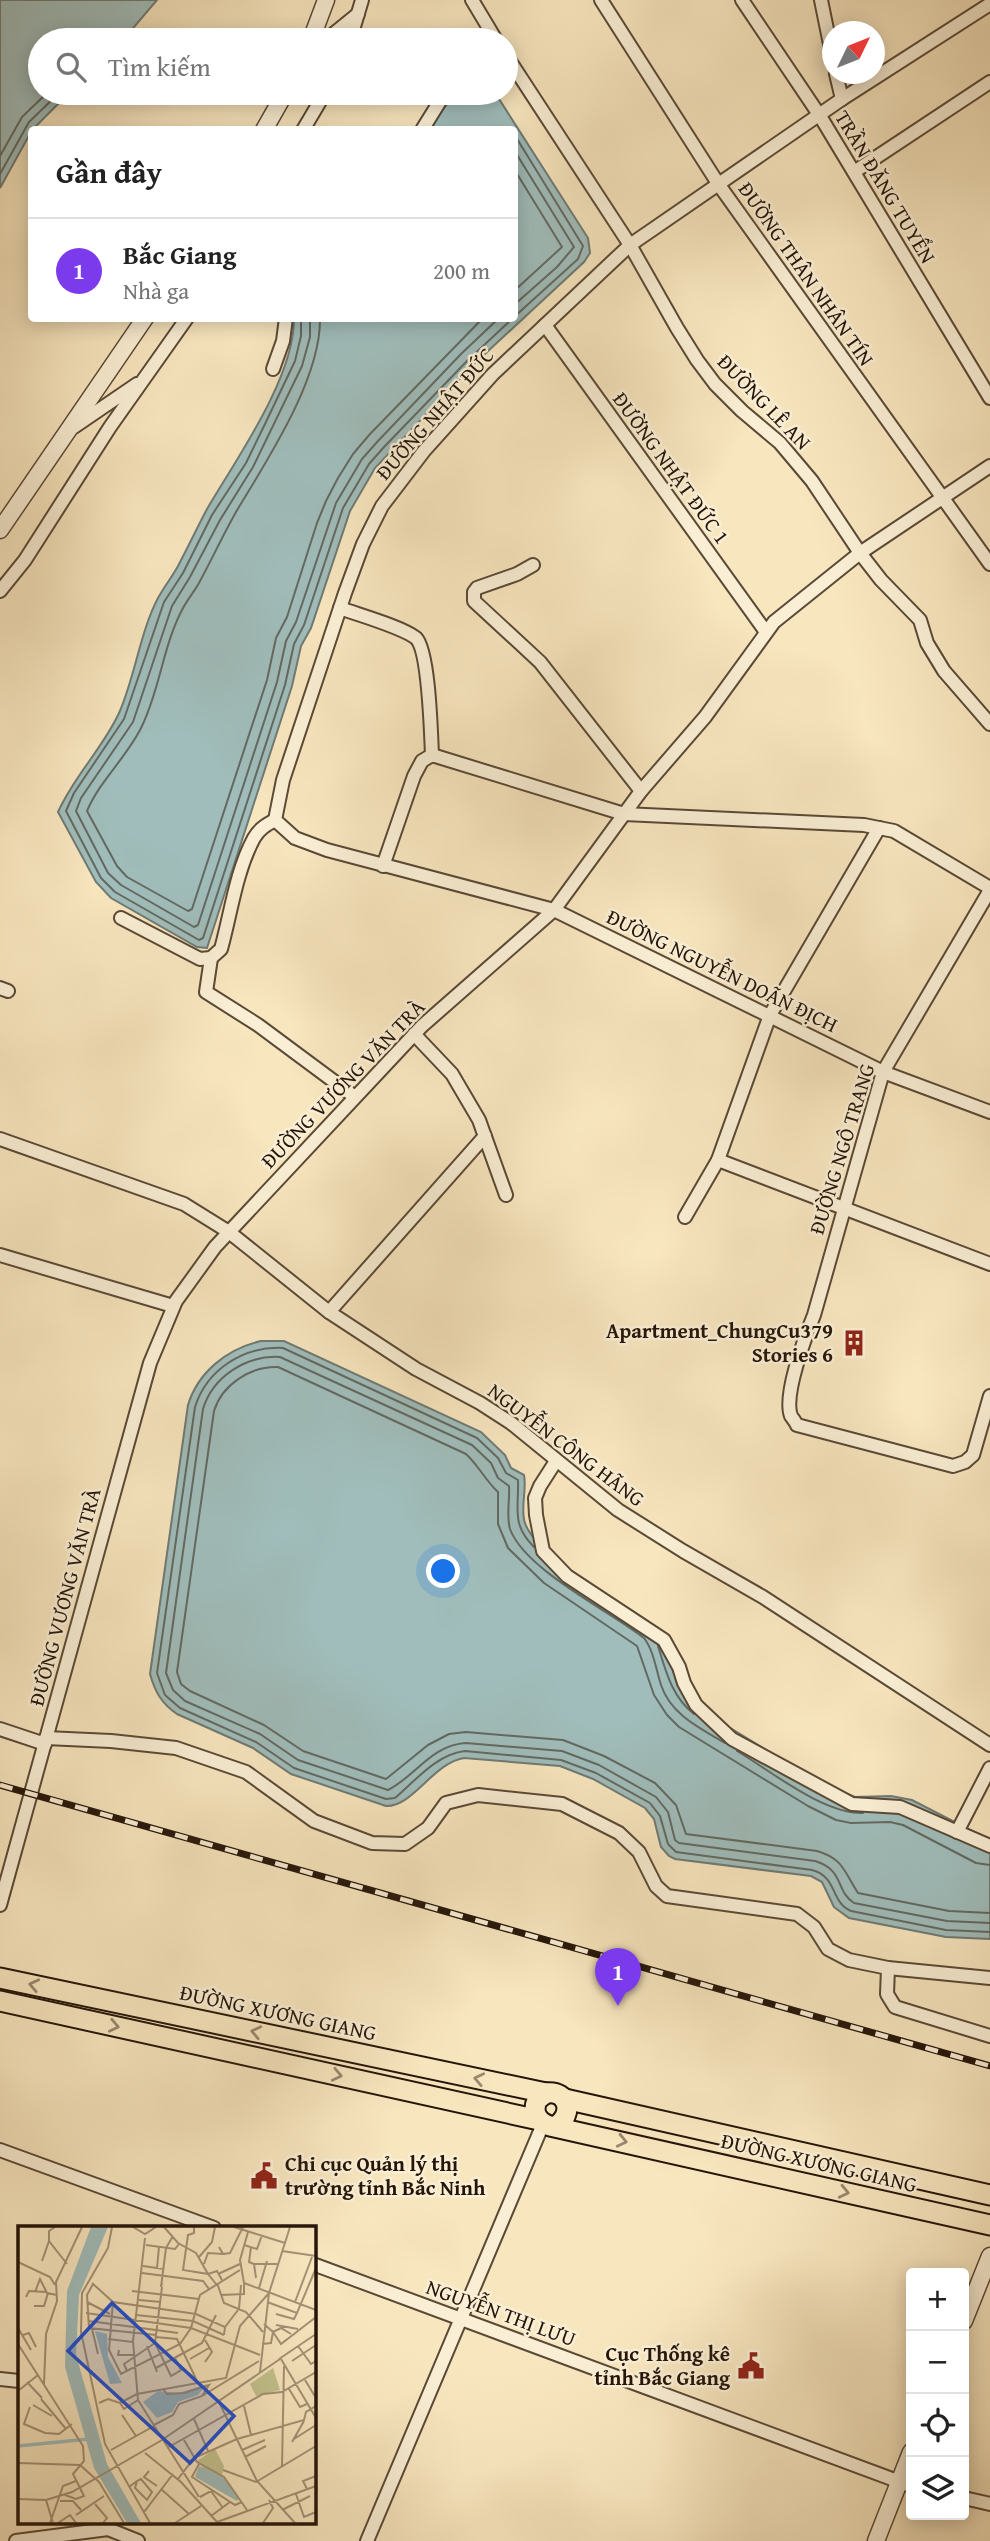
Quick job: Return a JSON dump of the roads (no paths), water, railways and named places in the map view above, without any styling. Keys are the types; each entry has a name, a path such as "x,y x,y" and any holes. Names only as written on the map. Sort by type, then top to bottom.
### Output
{"main road":[{"name":"ĐƯỜNG XƯƠNG GIANG","path":"0,1978 555,2096 990,2195"},
{"name":"ĐƯỜNG XƯƠNG GIANG","path":"0,2001 990,2225"},
{"path":"555,2096 568,2107 567,2115 546,2123 535,2106 537,2100 555,2096"},
{"path":"990,2202 986,2215 990,2225"}],"street":[{"path":"316,28 326,0"},
{"path":"354,28 362,0"},
{"name":"ĐƯỜNG THÂN NHÂN TÍN","path":"601,0 719,185 990,564"},
{"name":"TRẦN ĐĂNG TUYỂN","path":"742,0 820,116 990,398"},
{"path":"821,0 825,21"},
{"path":"472,2 487,28"},
{"name":"ĐƯỜNG NHẬT ĐỨC","path":"275,820 284,780 363,544 396,485 493,374 630,245 842,99 990,4"},
{"path":"341,28 358,14"},
{"name":"ĐƯỜNG LÊ AN","path":"518,73 630,245 677,328 715,384 780,443 812,481 860,553 881,580 920,620 927,643 944,671 990,724"},
{"path":"854,172 990,82"},
{"path":"838,84 842,99"},
{"path":"266,126 278,105"},
{"path":"305,126 318,105"},
{"path":"424,126 438,105"},
{"path":"0,530 142,322"},
{"path":"0,591 25,560 110,427 184,322"},
{"path":"273,369 283,341 285,322"},
{"name":"ĐƯỜNG NHẬT ĐỨC 1","path":"545,326 766,632"},
{"path":"68,431 146,377"},
{"name":"ĐƯỜNG VƯƠNG VĂN TRÀ","path":"0,1905 150,1363 173,1306 215,1247 414,1034 554,910 641,790 705,717 774,622 860,553 990,466"},
{"path":"0,574 25,560"},
{"path":"533,565 517,574 477,588 474,601 540,662 641,790"},
{"path":"340,608 412,636 422,646 432,755"},
{"path":"383,866 414,776 422,761 432,755 624,814 864,825 894,831 990,889"},
{"path":"121,918 200,959 211,958 221,949 244,864 254,838 265,825 275,820 295,838 383,866 554,910"},
{"path":"685,1217 718,1160 770,1015 878,828"},
{"name":"ĐƯỜNG NGÔ TRANG","path":"990,889 883,1072 789,1398 791,1416 797,1425 953,1466 973,1455 990,1396"},
{"name":"ĐƯỜNG NGUYỄN DOÃN ĐỊCH","path":"554,910 883,1072 990,1112"},
{"path":"211,958 206,992 258,1025 355,1097"},
{"path":"414,1034 452,1074 479,1120 506,1195"},
{"path":"329,1312 485,1136"},
{"name":"NGUYỄN CÔNG HÃNG","path":"0,1139 184,1204 229,1232 329,1312 416,1368 511,1423 618,1510 682,1551 763,1597 990,1745"},
{"path":"718,1160 990,1264"},
{"path":"0,1255 173,1306"},
{"path":"556,1461 535,1498 543,1550 566,1576 664,1640 695,1705 732,1739 852,1804 900,1807 990,1846"},
{"path":"0,1729 46,1741 111,1741 176,1748 246,1772 314,1821 372,1843 405,1844 428,1828 446,1803 478,1795 562,1804 619,1833 639,1852 656,1886 667,1896 797,1914 814,1927 828,1949 849,1960 888,1968 990,1978"},
{"path":"957,1832 990,1768"},
{"path":"888,1968 887,1994 895,2007 990,2036"},
{"path":"367,2541 546,2123"},
{"path":"0,2150 205,2226"},
{"path":"969,2308 990,2256"},
{"name":"NGUYỄN THỊ LƯU","path":"315,2265 905,2484"},
{"path":"0,2379 18,2381"},
{"path":"876,2541 905,2484 910,2457"},
{"path":"969,2499 990,2504"},
{"path":"16,2541 108,2530 138,2541"}],"water":[{"path":"0,0 157,0 133,28 28,28 28,105 57,105 36,126 28,126 28,137 0,188"},
{"path":"446,105 503,105 516,126 432,126"},
{"path":"518,129 588,238 590,253 584,262 473,365 375,468 350,511 311,628 301,646 292,686 207,948 197,947 111,898 96,882 58,812 119,713 158,598 262,417 285,366 294,322 518,322"},
{"path":"261,1341 284,1341 481,1432 505,1455 511,1468 524,1475 524,1518 533,1536 563,1565 656,1627 663,1638 677,1683 696,1707 822,1784 855,1797 891,1796 912,1800 990,1840 990,1939 946,1937 849,1918 834,1907 822,1882 811,1876 675,1859 661,1847 654,1819 645,1808 593,1779 560,1766 464,1758 443,1768 405,1800 386,1806 291,1774 253,1748 177,1714 167,1706 150,1674 188,1405 199,1382 216,1364 237,1350"}],"railway":[{"path":"0,1785 990,2066"}],"place":[{"name":"Apartment_ChungCu379 Stories 6","path":"854,1343"},
{"name":"Bắc Giang","path":"618,2006"},
{"name":"Chi cục Quản lý thị trường tỉnh Bắc Ninh","path":"264,2176"},
{"name":"Cục Thống kê tỉnh Bắc Giang","path":"751,2366"}]}
